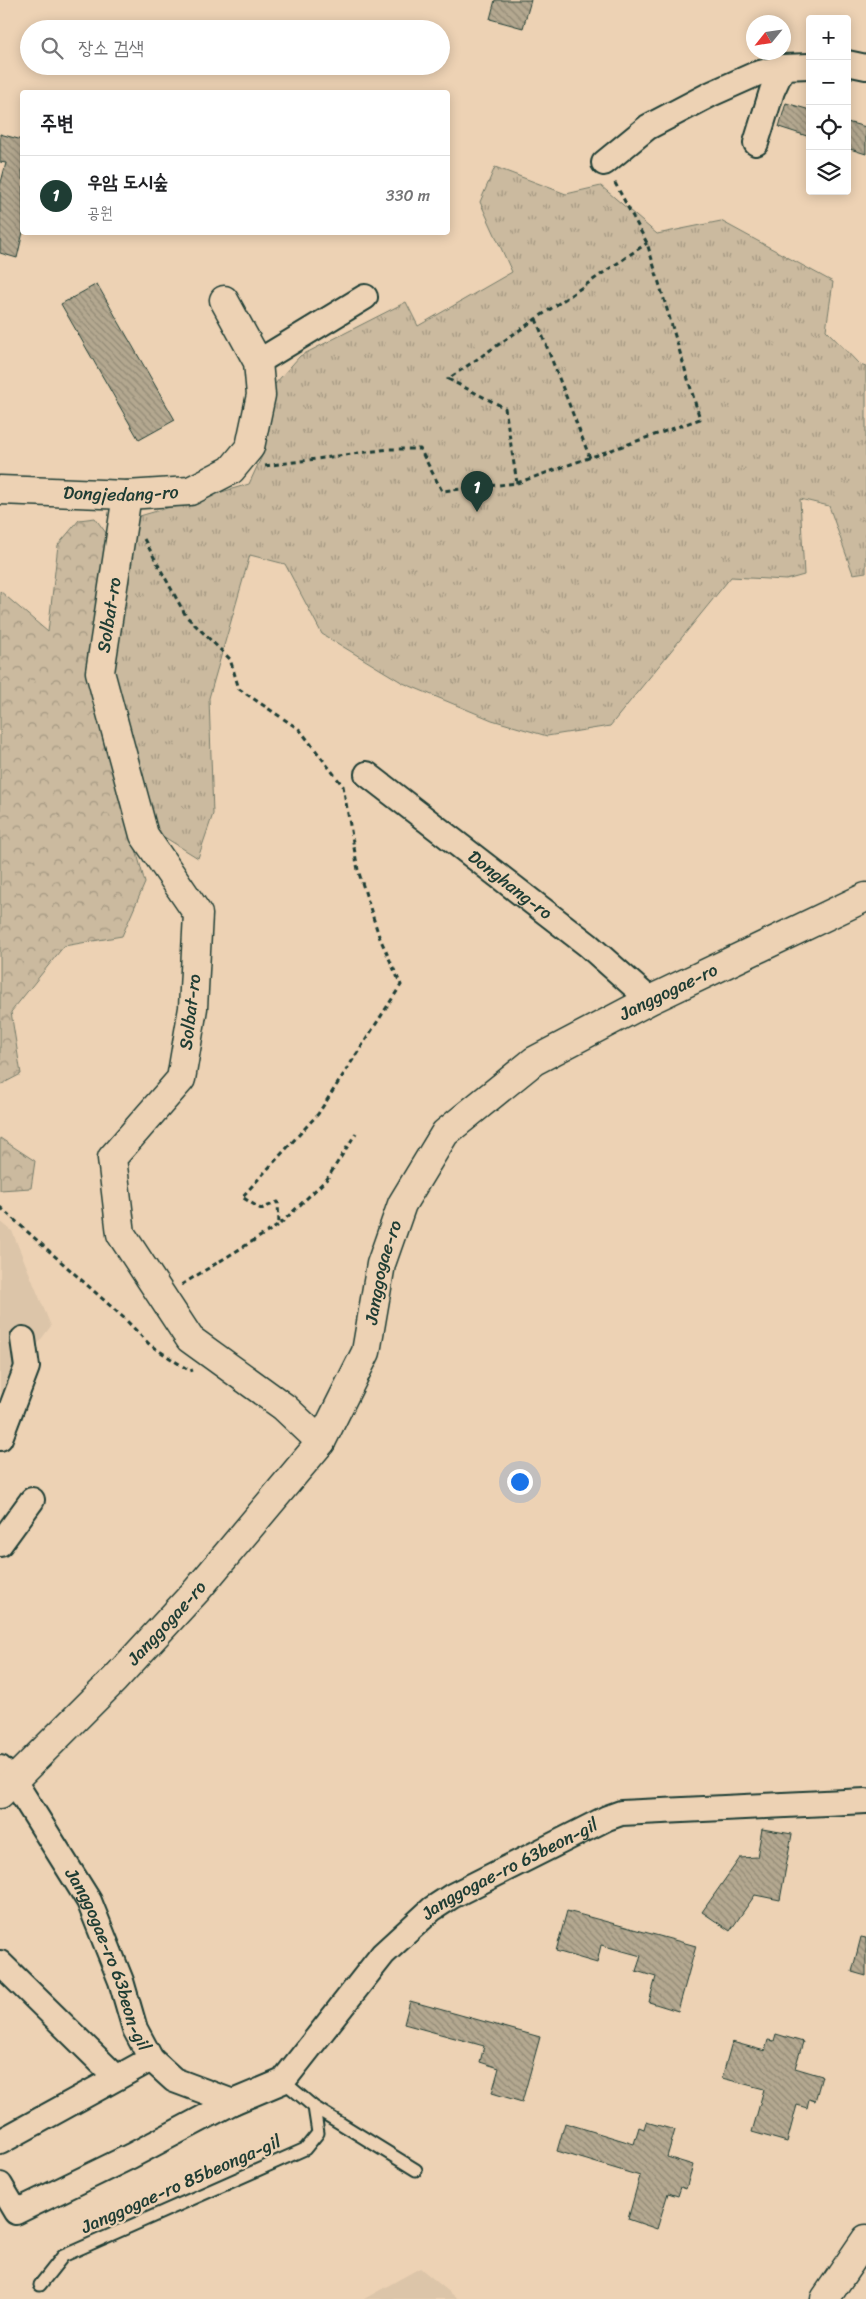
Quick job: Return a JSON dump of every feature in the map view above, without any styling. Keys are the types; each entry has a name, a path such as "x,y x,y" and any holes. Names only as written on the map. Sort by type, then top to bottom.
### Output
{"street":[{"path":"851,64 866,67"},
{"path":"604,163 648,126 756,74 784,67 806,66"},
{"path":"756,143 772,91 784,67"},
{"path":"258,362 365,297"},
{"name":"Dongjedang-ro","path":"0,490 127,495 190,491 231,470 250,447 261,395 258,362 224,300"},
{"name":"Solbat-ro","path":"127,495 100,672 144,834 198,914 193,1008 181,1079 112,1158 121,1234 190,1339 284,1406 321,1442"},
{"name":"Donghang-ro","path":"367,774 588,945 650,1000"},
{"name":"Janggogae-ro","path":"5,1781 114,1680 197,1590 321,1442 366,1352 382,1264 402,1204 445,1133 534,1061 650,1000 866,896"},
{"path":"0,1438 27,1367 22,1339"},
{"path":"0,1544 32,1500"},
{"name":"Janggogae-ro 63beon-gil","path":"5,1781 89,1901 121,1981 135,2029 151,2059 174,2080 233,2102"},
{"name":"Janggogae-ro 63beon-gil","path":"0,2185 16,2212 132,2156 233,2102 283,2081 383,1954 432,1909 452,1896 607,1818 621,1813 866,1800"},
{"path":"2,1971 116,2078"},
{"path":"0,2142 151,2059"},
{"path":"825,2299 866,2239"}],"lane":[{"path":"283,2081 314,2107 416,2170"},
{"name":"Janggogae-ro 85beonga-gil","path":"40,2285 63,2256 305,2149 318,2133 314,2107"}],"path":[{"path":"231,470 389,449 420,449 442,491 517,483 700,419 647,243 604,163"},
{"path":"517,483 505,408 448,379 647,243"},
{"path":"536,319 590,458"},
{"path":"142,530 143,538 186,616 230,659 240,689 300,730 343,786 358,870 379,936 401,985 318,1114 242,1197 261,1209 278,1202 279,1225"},
{"path":"162,1296 279,1225 326,1179 356,1133"},
{"path":"0,1207 117,1312 150,1345 190,1371 223,1362"}],"shaded area":[{"path":"0,1221 12,1231 51,1326 0,1394"},
{"path":"420,2268 458,2299 364,2299"}],"green space":[{"path":"495,167 566,194 601,186 657,234 721,221 833,282 826,330 860,365 866,367 866,572 853,574 829,506 800,499 804,575 786,580 731,577 610,726 547,736 492,720 403,683 322,634 285,564 250,555 209,698 213,814 198,858 153,830 113,667 133,518 249,484 262,456 274,385 300,356 406,302 418,326 512,272 480,202"},
{"path":"95,518 109,537 90,678 145,883 122,936 64,946 11,1012 21,1074 0,1085 0,591 48,632 58,545 79,520"},
{"path":"0,1138 35,1161 31,1188 0,1190"}],"building":[{"path":"495,0 531,0 523,28 490,19"},
{"path":"786,103 806,109 806,136 779,127"},
{"path":"851,123 866,127 866,154 851,149"},
{"path":"0,134 20,139 20,235 22,235 17,258 0,253 0,186 6,163 0,162"},
{"path":"97,284 175,420 139,440 61,304"},
{"path":"762,1829 792,1834 780,1900 755,1895 730,1931 702,1912 740,1858 757,1857"},
{"path":"567,1911 696,1946 678,2011 649,2002 656,1977 636,1971 641,1956 601,1945 597,1963 556,1951"},
{"path":"861,1937 866,1938 866,1976 852,1972"},
{"path":"410,2001 540,2037 522,2102 492,2093 499,2068 480,2062 484,2046 404,2024"},
{"path":"776,2034 803,2042 795,2068 822,2076 815,2101 809,2099 807,2108 797,2105 787,2142 752,2132 764,2089 722,2078 732,2042 765,2051 768,2040 774,2041"},
{"path":"646,2122 675,2130 667,2157 693,2165 686,2189 681,2187 678,2196 668,2193 657,2229 628,2219 640,2176 557,2151 565,2123 634,2144 639,2127 644,2129"}],"place":[{"name":"우암 도시숲","path":"477,512"}]}
